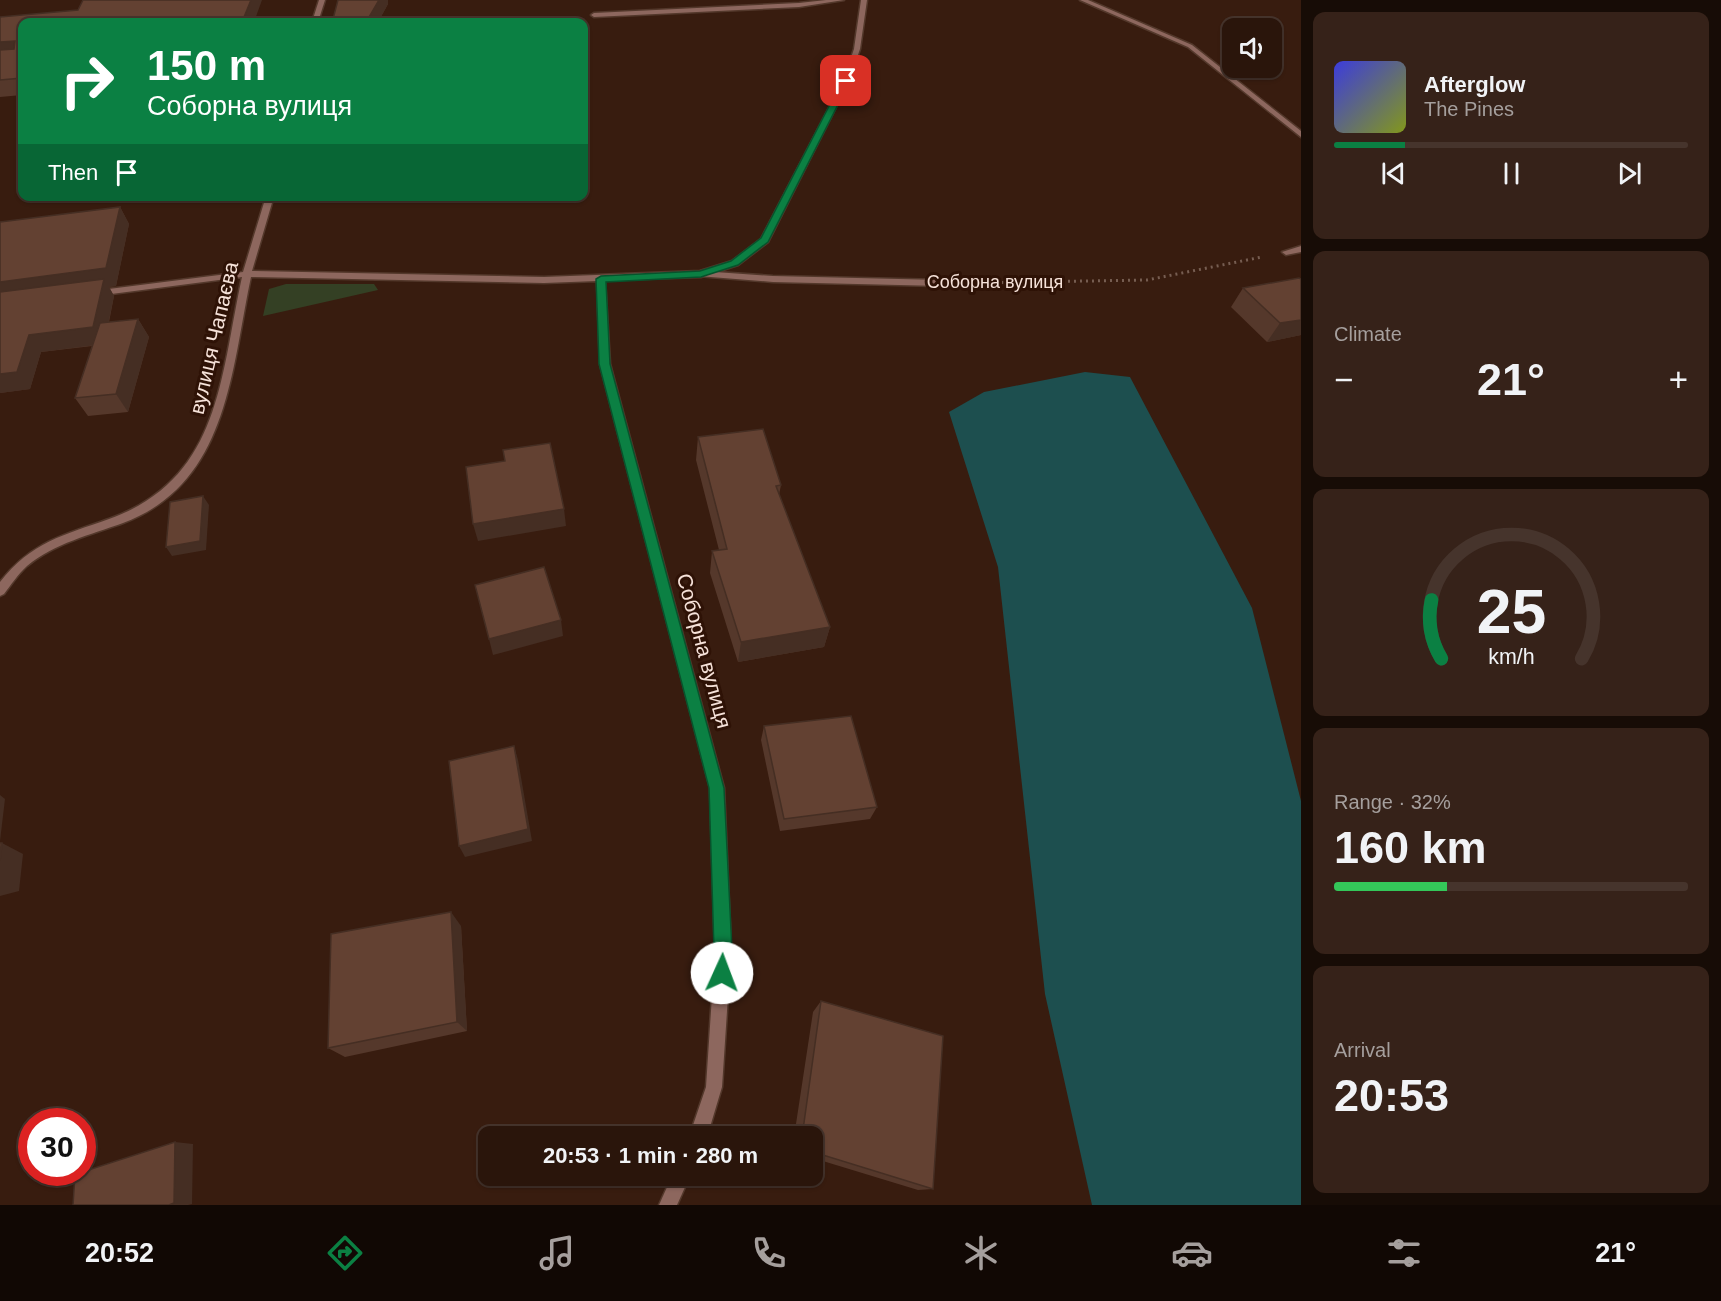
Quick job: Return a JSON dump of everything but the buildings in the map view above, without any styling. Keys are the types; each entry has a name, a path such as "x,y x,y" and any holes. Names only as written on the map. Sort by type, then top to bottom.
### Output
{"street":[{"path":"316,18 322,0"},
{"path":"594,15 799,5 841,0"},
{"name":"Соборна вулиця","path":"701,274 735,263 765,240 846,81 857,49 864,0"},
{"path":"1083,0 1190,46 1301,135"},
{"name":"вулиця Чапаєва","path":"0,591 23,562 57,543 136,513 169,492 199,459 218,418 247,274 269,201"},
{"path":"1286,252 1301,249"},
{"path":"82,295 247,274 532,280 601,279"},
{"name":"Соборна вулиця","path":"702,1126 714,1087 723,950 717,788 605,364 601,279 701,274 774,279 941,283"},
{"path":"668,1205 677,1186"}],"path":[{"name":"Соборна вулиця","path":"941,283 1147,280 1286,252"}],"green space":[{"path":"286,284 374,284 378,290 263,316 269,289"}],"water":[{"path":"1085,372 1130,377 1252,608 1301,801 1301,1205 1092,1205 1045,994 998,567 949,412 984,392"}],"route":[{"path":"722,973 717,788 605,364 601,279 701,274 735,263 765,240 846,81"}]}
